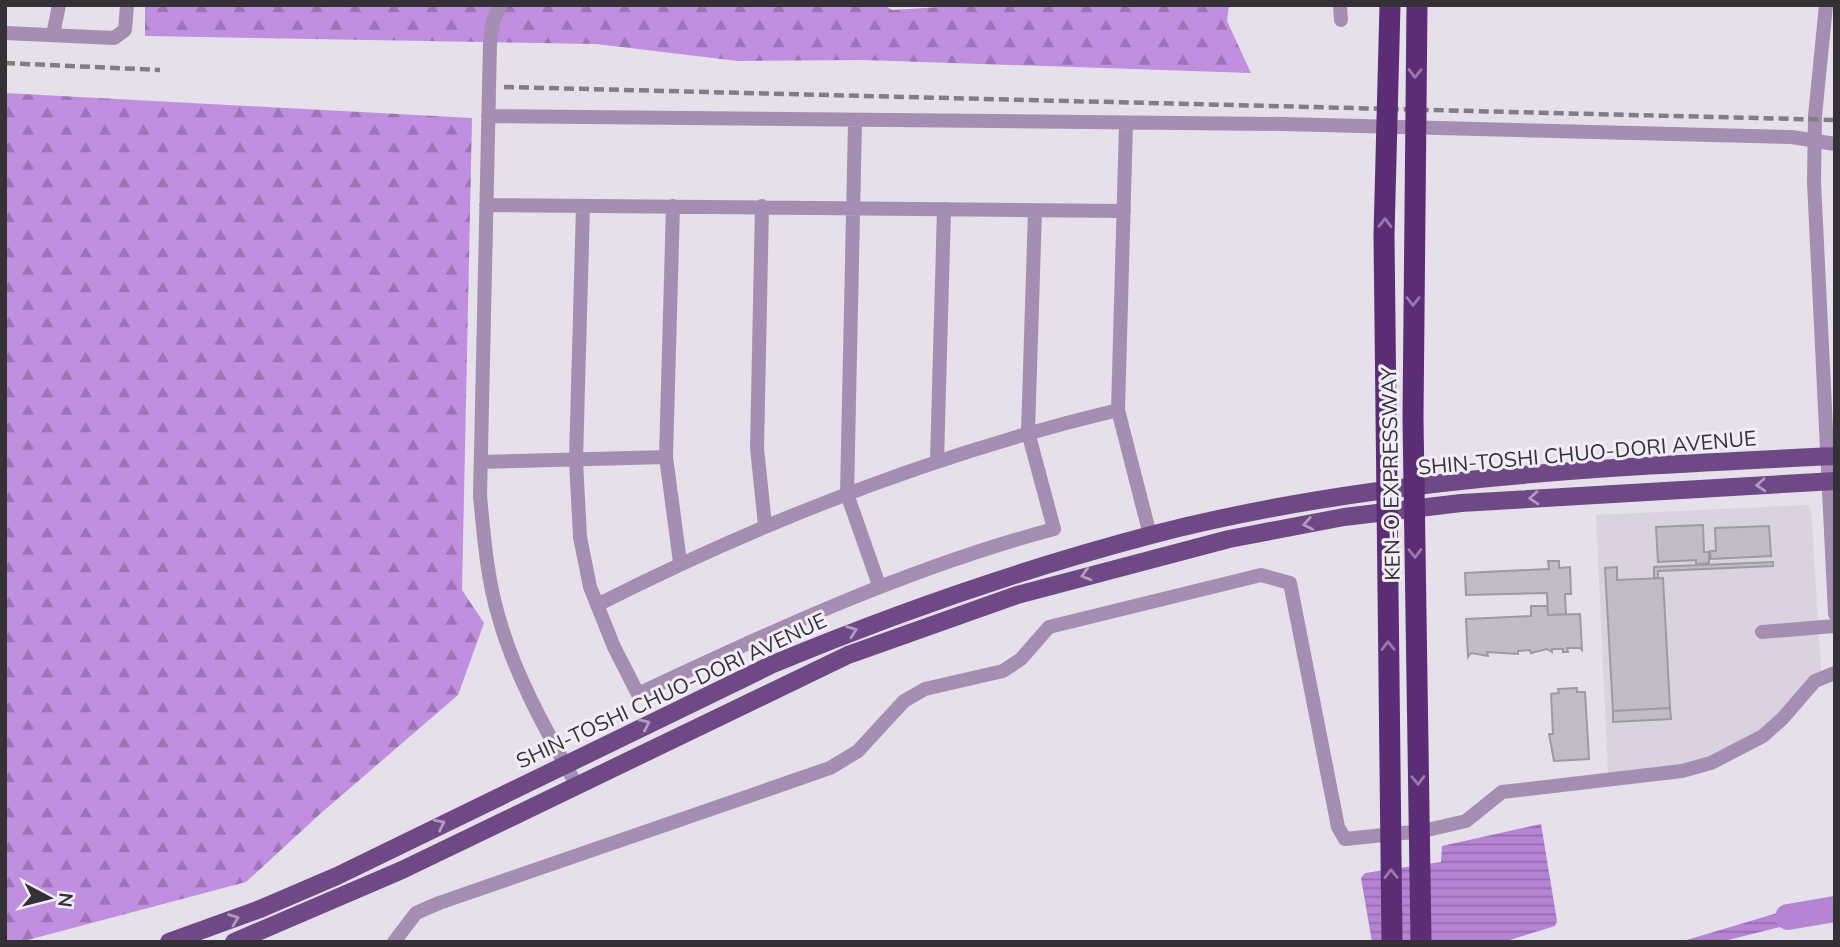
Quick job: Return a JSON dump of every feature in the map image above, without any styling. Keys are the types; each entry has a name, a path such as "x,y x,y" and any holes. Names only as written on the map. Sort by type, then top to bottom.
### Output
{"highway":[{"name":"KEN-O EXPRESSWAY","path":"1390,5 1384,275 1392,942"},
{"name":"KEN-O EXPRESSWAY","path":"1417,5 1413,418 1421,942"}],"main road":[{"name":"SHIN-TOSHI CHUO-DORI AVENUE","path":"169,942 260,909 337,876 773,664 846,634 1014,575 1150,536 1337,498 1464,482 1629,467 1831,456"},
{"name":"SHIN-TOSHI CHUO-DORI AVENUE","path":"234,942 380,880 848,655 1017,594 1140,560 1344,517 1461,503 1832,481"}],"street":[{"path":"53,35 59,5"},
{"path":"5,33 114,38 125,30 127,5"},
{"path":"500,5 493,21 490,44 480,496 487,566 499,619 520,673 576,784"},
{"path":"1826,5 1814,141 1831,456 1835,614"},
{"path":"488,116 855,122 1283,124 1792,137 1835,144"},
{"path":"855,122 847,494 879,585"},
{"path":"1126,124 1118,410 1150,536"},
{"path":"486,205 1124,211"},
{"path":"583,206 576,460 580,537 597,605 638,694 792,621 879,585 1000,544 1055,529 1028,432 1035,211"},
{"path":"673,206 666,457 680,562"},
{"path":"762,206 757,448 765,525"},
{"path":"937,461 944,209"},
{"path":"597,605 680,562 765,525 847,494 1028,432 1118,410"},
{"path":"481,463 666,457"},
{"path":"394,942 416,913 439,903 830,768 858,751 904,701 925,689 1003,671 1021,659 1049,627 1261,575 1290,583 1338,827 1345,839 1423,831 1466,821 1502,792 1682,771 1711,763 1763,736 1783,718 1815,681 1835,673"},
{"path":"1762,632 1835,626"}],"shaded area":[{"path":"1807,505 1811,509 1821,671 1758,732 1716,755 1683,765 1608,774 1596,515"},
{"path":"1541,824 1557,921 1555,926 1503,942 1372,942 1361,878 1365,873 1441,862 1442,846"},
{"path":"1823,905 1824,916 1720,942 1680,942 1774,914"}],"green space":[{"path":"145,5 884,5 892,10 972,5 1229,5 1227,21 1251,73 864,60 738,61 596,44 145,36"},
{"path":"5,93 472,118 462,590 484,623 458,695 246,882 20,942 5,942"}],"building":[{"path":"1703,525 1704,552 1709,552 1709,563 1696,564 1696,560 1658,562 1656,527"},
{"path":"1769,526 1771,556 1711,559 1710,551 1716,551 1715,528"},
{"path":"1548,561 1559,561 1559,568 1570,567 1571,594 1565,594 1566,614 1548,615 1547,593 1466,595 1465,573 1549,569"},
{"path":"1773,562 1773,566 1658,571 1658,578 1654,578 1654,567"},
{"path":"1617,567 1617,580 1663,578 1670,708 1613,711 1605,568"},
{"path":"1531,606 1547,606 1548,615 1580,614 1582,650 1567,648 1568,652 1563,652 1563,649 1552,649 1552,652 1547,649 1531,653 1530,650 1518,651 1518,654 1487,652 1488,656 1471,653 1468,657 1466,619 1531,616"},
{"path":"1577,688 1577,692 1585,692 1589,759 1554,761 1549,734 1553,734 1551,694 1559,693 1558,689"},
{"path":"1670,708 1671,719 1613,722 1613,711"}],"waterway":[{"path":"1788,917 1835,909"}],"railway":[{"path":"5,63 160,70"},
{"path":"504,87 1835,120"}]}
